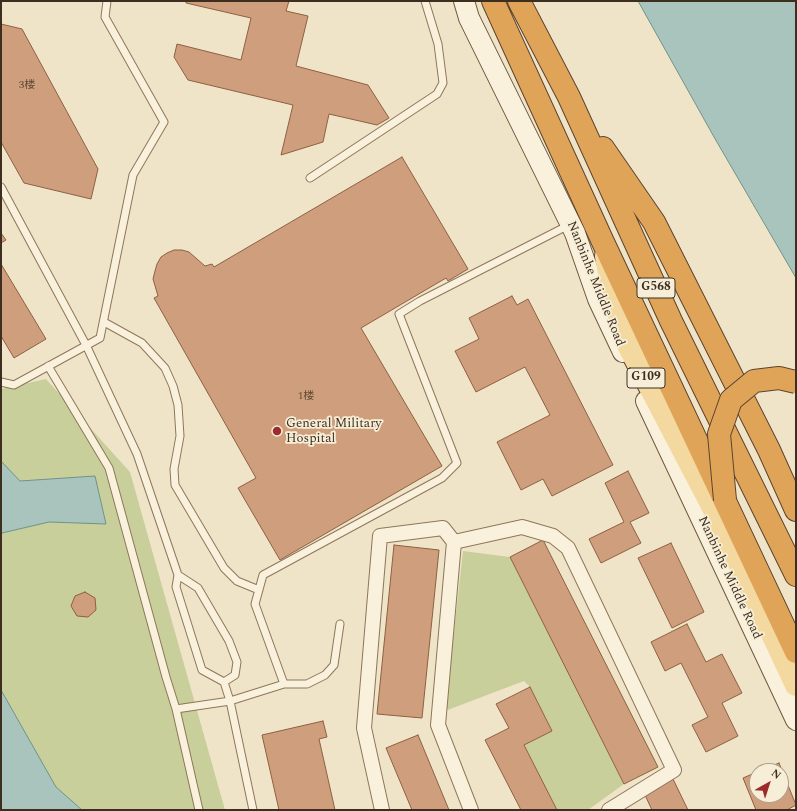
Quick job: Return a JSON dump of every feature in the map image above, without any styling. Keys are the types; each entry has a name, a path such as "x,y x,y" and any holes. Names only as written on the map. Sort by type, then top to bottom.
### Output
{"highway":[{"name":"Nanbinhe Middle Road","path":"493,1 603,242 718,503 796,652"},
{"name":"G568","path":"519,1 568,97 671,321 796,574"},
{"path":"568,97 654,222 769,450 796,510"},
{"path":"718,503 720,434 731,400 754,381 779,378 796,382"}],"main road":[{"path":"718,503 796,685"}],"street":[{"name":"Nanbinhe Middle Road","path":"464,1 469,18 570,224 598,299 796,720"},
{"path":"454,542 522,527 553,536 568,548 674,770 609,810"},
{"path":"382,810 364,728 380,536 443,528 454,542 438,725 471,810"}],"lane":[{"path":"1,382 14,385 100,338 133,175 164,122 105,17 106,1"},
{"path":"310,178 437,94 443,83 443,77 438,44 425,1"},
{"path":"1,188 86,345 137,454 178,575 176,587 202,670 224,682 230,701 253,810"},
{"path":"284,684 255,604 263,575 442,478 457,463 399,314 420,301 570,224"},
{"path":"104,322 142,343 165,368 173,386 178,406 180,436 174,469 175,485 224,568 237,581 259,590"},
{"path":"48,366 109,468 176,709 199,810"},
{"path":"178,575 198,588 229,641 237,662 235,675 224,682"},
{"path":"176,709 230,701 284,684 307,684 324,676 334,665 340,624"}],"green space":[{"path":"46,379 130,472 225,810 1,810 1,389"},
{"path":"463,551 510,557 624,784 588,810 557,810 524,745 552,731 530,687 524,681 445,711"}],"water":[{"path":"638,1 796,1 796,278 714,137"},
{"path":"1,461 20,481 95,476 106,524 49,522 2,533 1,535"},
{"path":"1,690 56,787 82,810 1,810"}],"building":[{"path":"186,1 289,1 286,11 308,16 296,66 368,85 389,118 377,125 329,114 323,142 281,155 293,105 188,80 174,57 177,44 241,60 251,18 186,3"},
{"path":"1,24 22,29 98,169 91,199 24,183 1,142"},
{"path":"402,157 468,269 448,281 446,278 361,328 442,466 280,560 238,488 256,478 154,298 158,296 153,279 157,264 161,257 167,253 174,250 182,250 189,252 205,266 212,264 214,267"},
{"path":"1,233 6,240 1,243"},
{"path":"1,264 46,339 14,358 1,336"},
{"path":"512,296 517,305 528,299 613,465 552,496 543,479 521,490 497,442 550,415 525,367 476,392 455,351 479,339 469,318"},
{"path":"628,471 649,513 630,522 641,543 601,563 589,539 624,522 605,483"},
{"path":"543,540 658,767 624,784 510,557"},
{"path":"671,543 704,612 672,628 638,558"},
{"path":"394,545 439,550 422,718 377,714"},
{"path":"85,592 95,598 96,610 88,617 77,616 71,606 75,596"},
{"path":"687,624 706,662 722,654 742,693 722,703 738,736 706,752 692,725 708,717 681,663 665,671 651,642"},
{"path":"530,687 552,731 524,745 557,810 521,810 485,740 509,728 496,704"},
{"path":"323,721 327,737 319,739 335,810 279,810 262,735"},
{"path":"418,735 449,810 412,810 386,748"},
{"path":"749,775 749,793 743,778"},
{"path":"673,779 688,810 652,810 644,793"},
{"path":"789,788 796,805 796,810 756,810 753,803 789,803"},
{"path":"796,805 796,810 787,810"}],"place":[{"name":"General Military Hospital","path":"277,431"}]}
